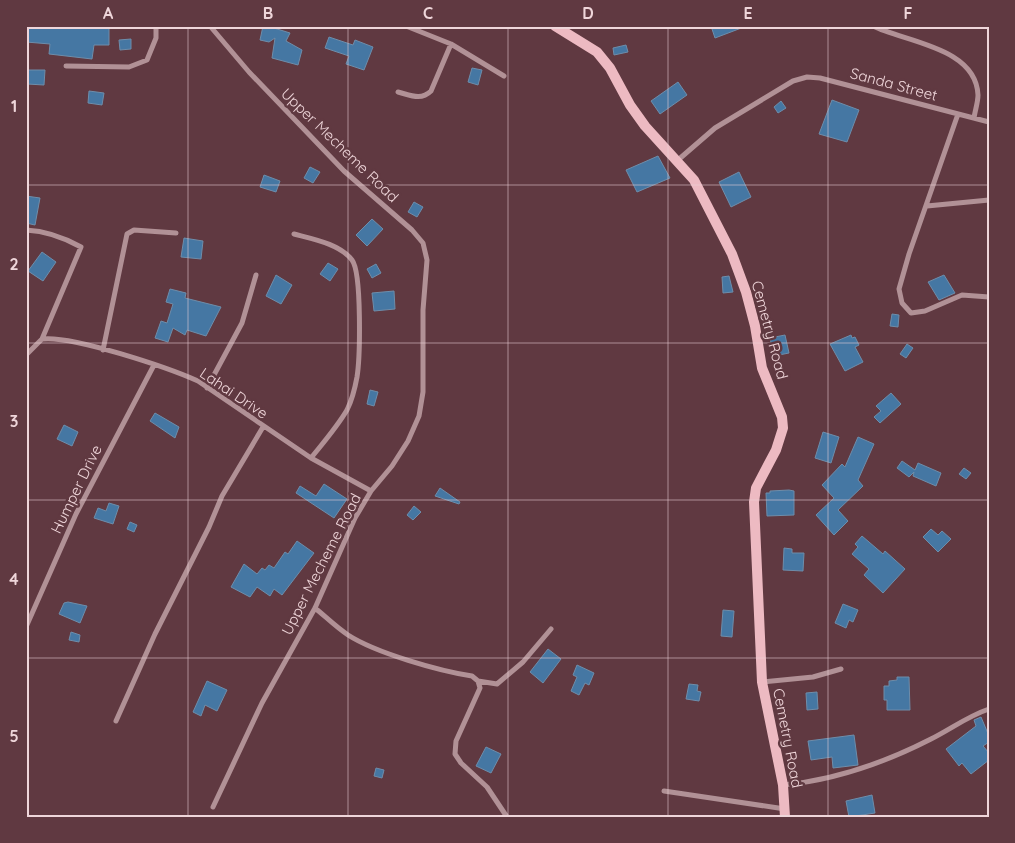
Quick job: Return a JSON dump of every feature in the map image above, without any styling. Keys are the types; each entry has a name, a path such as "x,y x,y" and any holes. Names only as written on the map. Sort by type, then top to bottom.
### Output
{"street":[{"path":"66,66 129,67 148,60 156,38 156,26"},
{"name":"Upper Mecheme Road","path":"210,26 248,72 319,146 344,171 412,230 422,243 427,260 423,310 423,392 419,416 398,457 371,491 351,526 315,608 262,704 213,807"},
{"path":"406,26 451,44 504,76"},
{"name":"Cemetry Road","path":"555,26 597,52 610,68 630,105 645,126 678,160 694,180 732,254 746,292 755,326 762,368 782,417 782,428 776,450 756,488 754,502 762,682 783,785 785,813"},
{"path":"873,26 933,46 948,54 965,67 974,81 978,95 974,118"},
{"path":"398,92 419,97 426,96 431,91 451,44"},
{"name":"Sanda Street","path":"678,160 715,128 793,81 806,77 820,78 989,122"},
{"path":"958,114 909,254 900,289 902,303 910,313 925,311 962,294 989,297"},
{"path":"927,206 989,200"},
{"path":"26,230 44,231 64,238 81,247 42,339 26,355"},
{"path":"103,350 127,234 134,230 176,233"},
{"path":"294,234 345,252 354,262 359,300 358,364 353,393 338,423 310,458"},
{"path":"207,388 242,323 256,275"},
{"name":"Lahai Drive","path":"42,339 53,337 180,373 207,388 310,458 371,491"},
{"name":"Humper Drive","path":"26,627 76,514 154,365"},
{"path":"116,721 155,634 209,527 222,496 263,427"},
{"path":"315,608 349,635 366,644 422,665 472,676 478,681 496,684 523,662 551,629"},
{"path":"762,682 813,677 841,669"},
{"path":"478,681 480,688 456,741 455,754 460,763 487,786 508,817"},
{"path":"783,785 816,782 860,770 894,757 933,738 973,714 989,708"},
{"path":"664,791 785,813"}],"building":[{"path":"26,26 109,27 109,45 94,45 92,59 49,54 50,44 26,42"},
{"path":"263,26 274,26 274,28 290,33 286,41 302,50 298,65 272,58 275,38 269,42 260,40"},
{"path":"711,26 743,26 744,27 715,38"},
{"path":"329,37 353,45 355,40 373,47 364,70 346,64 349,56 325,48"},
{"path":"131,39 131,49 120,50 119,40"},
{"path":"626,45 628,52 614,55 613,48"},
{"path":"472,68 482,70 478,85 468,82"},
{"path":"28,70 45,70 44,85 27,84"},
{"path":"678,82 687,95 660,114 651,101"},
{"path":"89,91 104,93 102,105 88,103"},
{"path":"832,100 859,110 847,142 819,134"},
{"path":"781,101 786,108 778,113 774,107"},
{"path":"658,156 670,178 637,192 626,170"},
{"path":"310,167 320,172 313,183 304,178"},
{"path":"739,172 751,197 731,207 719,182"},
{"path":"264,175 280,181 276,192 260,187"},
{"path":"26,196 40,198 35,225 26,223"},
{"path":"414,202 423,207 417,217 408,212"},
{"path":"372,219 383,229 367,246 356,235"},
{"path":"184,238 203,241 201,259 181,257"},
{"path":"42,252 56,262 43,281 28,271"},
{"path":"328,263 338,269 330,281 320,274"},
{"path":"376,264 381,273 372,278 367,269"},
{"path":"276,275 292,285 281,304 266,296"},
{"path":"944,275 955,293 939,300 928,282"},
{"path":"729,276 733,292 723,293 722,277"},
{"path":"170,289 186,293 185,298 221,307 206,336 187,330 185,335 173,328 168,342 155,338 161,321 167,323 173,304 166,302"},
{"path":"394,291 395,309 374,311 372,293"},
{"path":"892,314 899,315 898,327 890,326"},
{"path":"785,335 789,353 774,356 770,338"},
{"path":"851,335 852,338 855,337 859,345 855,347 863,362 845,371 830,344"},
{"path":"907,344 913,348 906,358 900,354"},
{"path":"370,390 378,392 374,406 367,404"},
{"path":"891,393 901,404 880,423 874,417 881,411 876,406"},
{"path":"155,413 179,427 175,438 150,421"},
{"path":"64,425 78,432 72,446 57,439"},
{"path":"823,432 839,437 831,463 815,458"},
{"path":"858,437 874,444 858,480 863,486 838,510 848,521 834,535 816,515 834,498 822,485 842,464 845,467"},
{"path":"902,461 915,470 918,463 941,473 936,486 913,476 914,472 909,477 897,468"},
{"path":"964,468 971,473 966,479 959,474"},
{"path":"324,484 347,499 334,518 296,493 300,486 316,496"},
{"path":"440,488 460,502 459,504 435,496"},
{"path":"794,491 794,515 767,516 766,493"},
{"path":"109,503 119,506 113,524 94,518 98,508 106,511"},
{"path":"414,506 421,512 413,520 407,515"},
{"path":"130,522 137,525 134,532 127,529"},
{"path":"931,529 938,535 942,531 951,539 938,552 923,537"},
{"path":"862,536 883,554 885,551 905,569 883,593 864,575 869,569 852,554 858,547 855,544"},
{"path":"297,541 314,553 282,595 274,589 270,596 257,587 250,597 231,587 244,564 257,574 262,568 265,570 269,565 274,568 285,552 288,554"},
{"path":"784,548 792,549 792,553 804,553 803,571 783,570"},
{"path":"68,602 87,606 80,623 59,614 64,603"},
{"path":"843,604 858,610 853,622 849,620 846,628 835,623"},
{"path":"723,610 734,611 732,637 721,636"},
{"path":"71,632 80,635 79,642 69,640"},
{"path":"548,649 561,659 543,683 530,672"},
{"path":"577,665 594,673 589,685 585,683 579,695 571,691 577,677 573,675"},
{"path":"897,677 909,677 910,710 887,710 887,700 884,700 884,686 889,686 889,681 897,680"},
{"path":"207,681 227,690 217,711 205,705 201,716 193,712"},
{"path":"689,684 698,685 697,691 701,692 699,701 686,699"},
{"path":"817,692 818,709 807,710 806,693"},
{"path":"981,717 989,736 989,742 983,746 989,753 989,760 971,774 962,763 959,766 946,749 976,726 974,720"},
{"path":"854,735 858,765 833,768 832,757 811,760 808,741"},
{"path":"486,747 501,754 491,773 476,766"},
{"path":"376,768 384,770 382,778 374,776"},
{"path":"872,795 875,813 849,817 846,801"}]}
